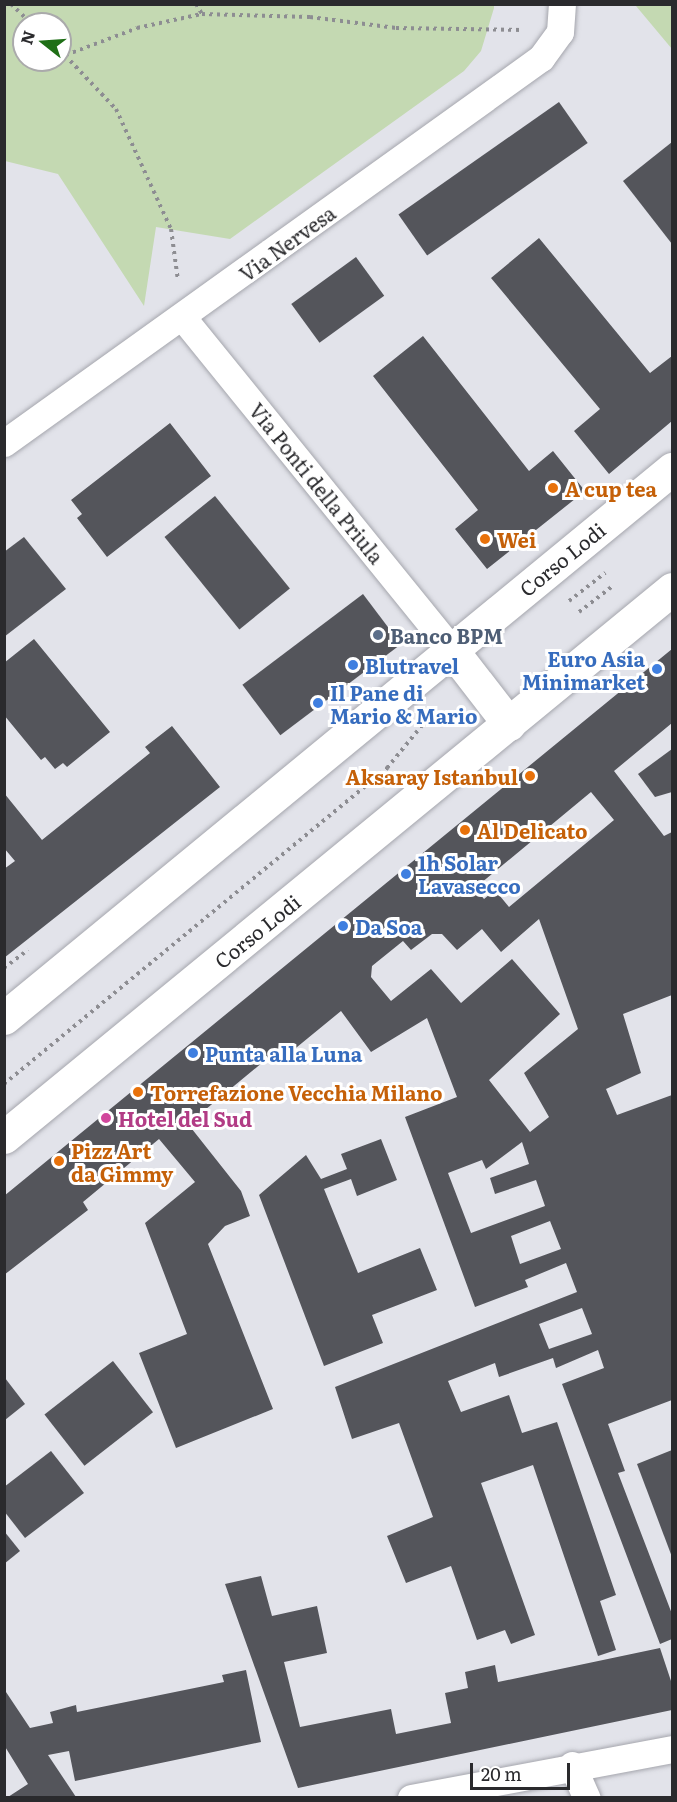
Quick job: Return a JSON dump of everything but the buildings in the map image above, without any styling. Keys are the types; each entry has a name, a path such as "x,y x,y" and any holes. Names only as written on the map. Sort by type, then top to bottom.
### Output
{"main road":[{"name":"Corso Lodi","path":"4,1018 672,469"},
{"name":"Corso Lodi","path":"4,1137 672,590"},
{"path":"451,649 509,724"}],"street":[{"path":"547,31 562,4"},
{"name":"Via Nervesa","path":"4,443 183,318 541,58 547,31"},
{"name":"Via Ponti della Priula","path":"183,318 451,649"},
{"path":"411,1797 572,1765 672,1749"},
{"path":"572,1765 587,1797"}],"path":[{"path":"196,4 202,14"},
{"path":"72,53 136,28 202,14 310,17 396,28 547,31"},
{"path":"72,61 116,109 145,167 171,229 179,286"},
{"path":"569,601 605,573"},
{"path":"579,612 614,585"},
{"path":"4,1084 387,768 440,702"},
{"path":"4,968 28,950"}],"green space":[{"path":"5,4 494,4 481,51 464,71 230,239 156,227 144,306 58,174 5,161"},
{"path":"672,5 672,49 636,6"}],"place":[{"name":"A cup tea","path":"553,488"},
{"name":"Wei","path":"485,539"},
{"name":"Banco BPM","path":"378,635"},
{"name":"Blutravel","path":"353,665"},
{"name":"Euro Asia Minimarket","path":"657,669"},
{"name":"Il Pane di Mario & Mario","path":"318,703"},
{"name":"Aksaray Istanbul","path":"530,776"},
{"name":"Al Delicato","path":"465,830"},
{"name":"1h Solar Lavasecco","path":"406,874"},
{"name":"Da Soa","path":"343,926"},
{"name":"Punta alla Luna","path":"193,1053"},
{"name":"Torrefazione Vecchia Milano","path":"138,1092"},
{"name":"Hotel del Sud","path":"106,1118"},
{"name":"Pizz Art da Gimmy","path":"59,1161"}]}
